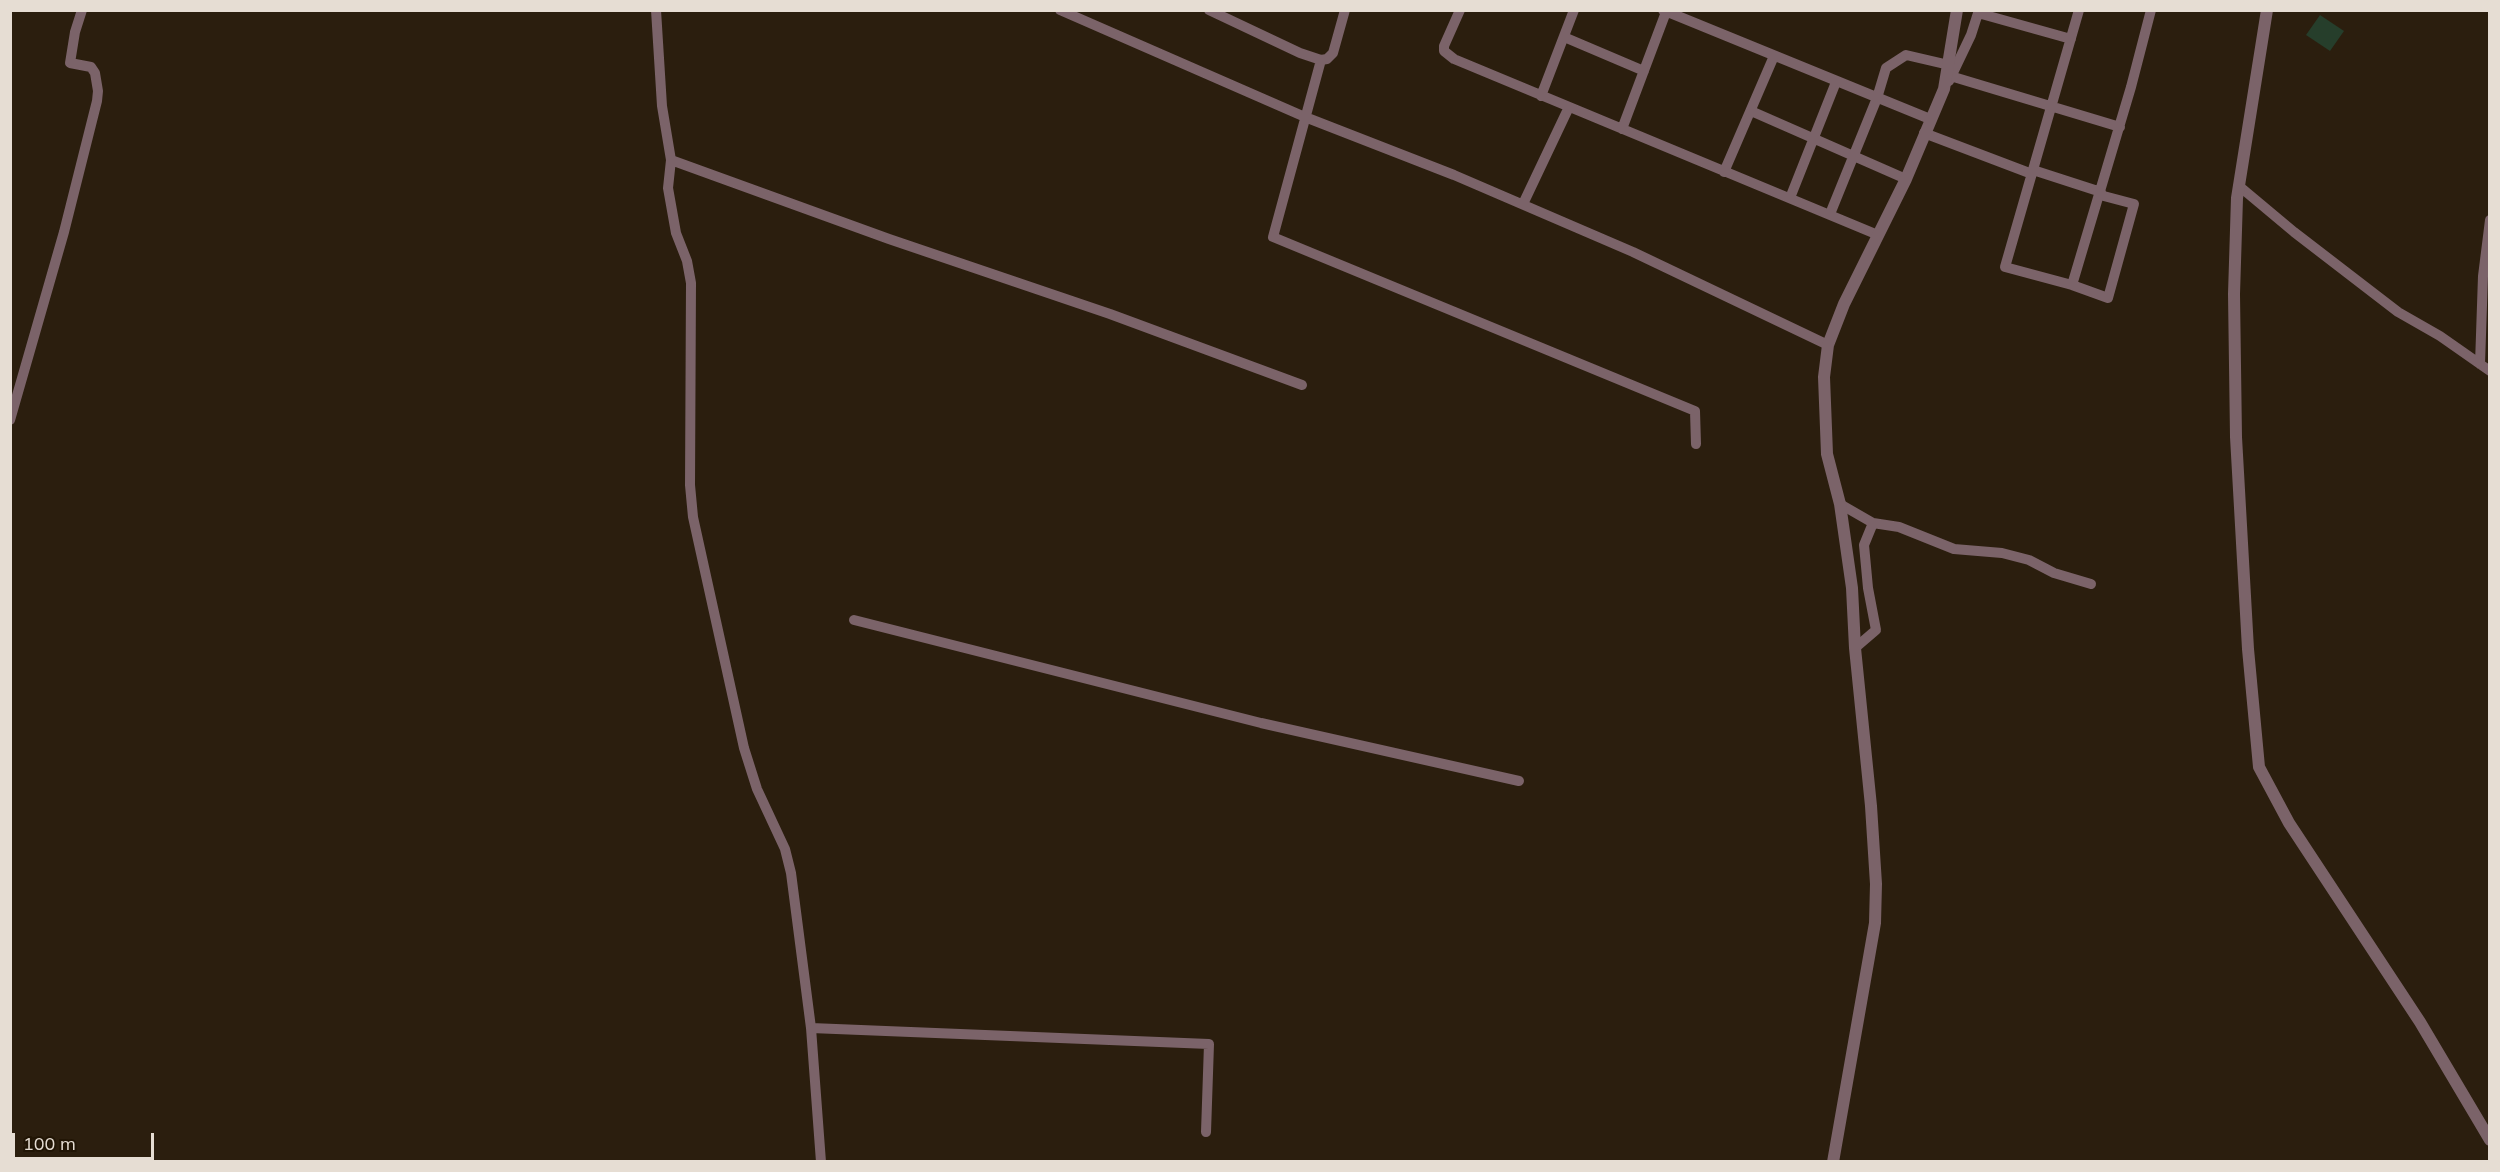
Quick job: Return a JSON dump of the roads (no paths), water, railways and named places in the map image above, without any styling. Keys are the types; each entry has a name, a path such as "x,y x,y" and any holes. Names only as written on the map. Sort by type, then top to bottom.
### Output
{"street":[{"path":"10,420 64,232 97,101 95,73 91,67 70,63 75,32 82,10"},
{"path":"656,10 662,106 670,160 668,189 673,221 687,261 691,283 690,485 696,537 744,748 757,789 784,849 791,873 811,1028 821,1161"},
{"path":"1060,10 1305,117 1454,175 1663,265 1828,345"},
{"path":"1209,10 1300,54 1321,60 1327,59 1333,53 1345,10"},
{"path":"1460,10 1444,46 1444,51 1454,59 1878,235"},
{"path":"1541,96 1574,10"},
{"path":"1833,1161 1875,923 1875,867 1855,648 1852,588 1840,504 1827,454 1824,377 1828,345 1844,304 1906,179 1944,89 1949,72 1957,10"},
{"path":"1924,133 2033,172 2134,204 2108,298 2072,285 2005,267 2033,172 2079,10"},
{"path":"2072,285 2120,127 2151,10"},
{"path":"2267,10 2239,186 2234,294 2236,437 2248,649 2259,767 2289,823 2420,1022 2490,1140"},
{"path":"1622,129 1664,11 1930,119"},
{"path":"1949,72 1971,35 1978,12 2071,39"},
{"path":"1564,37 1644,71"},
{"path":"1830,214 1877,98 1886,68 1906,55 2051,107 2120,127"},
{"path":"1724,172 1773,56"},
{"path":"1321,60 1273,237 1695,411 1696,444"},
{"path":"1790,198 1836,82"},
{"path":"1523,204 1569,107"},
{"path":"1751,111 1906,179"},
{"path":"670,160 889,239 1110,314 1302,385"},
{"path":"2239,186 2294,232 2398,312 2440,336 2485,368"},
{"path":"2485,368 2484,276 2490,220"},
{"path":"1840,504 1873,523 1899,527 1954,549 2002,553 2029,560 2054,573 2091,584"},
{"path":"1855,648 1876,630 1868,588 1864,545 1873,523"},
{"path":"854,620 1261,723 1519,781"},
{"path":"811,1028 1209,1044 1206,1132"}]}
